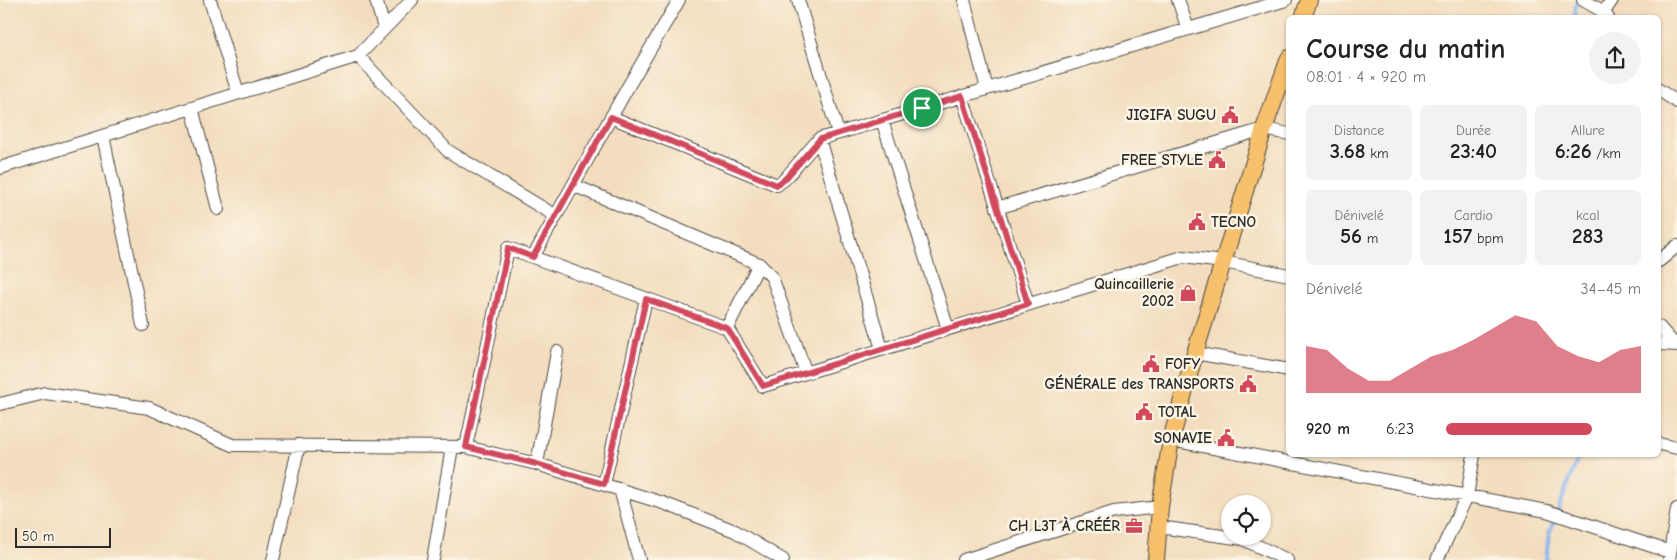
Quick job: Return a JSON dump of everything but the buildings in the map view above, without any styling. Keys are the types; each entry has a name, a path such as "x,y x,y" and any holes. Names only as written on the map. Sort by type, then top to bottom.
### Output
{"main road":[{"path":"1304,15 1309,0"},
{"path":"1156,560 1160,507 1171,440 1223,262 1264,129 1286,67"}],"street":[{"path":"210,0 238,93"},
{"path":"376,0 384,28"},
{"path":"0,168 358,56 412,0"},
{"path":"533,257 679,0"},
{"path":"798,0 838,133"},
{"path":"964,0 986,89"},
{"path":"1178,0 1188,29"},
{"path":"611,117 777,185 785,179 820,139 1286,0"},
{"path":"1584,0 1606,15 1612,0"},
{"path":"358,56 448,151 556,216"},
{"path":"1661,91 1677,102"},
{"path":"962,96 1028,304"},
{"path":"192,108 218,209"},
{"path":"882,120 948,329"},
{"path":"997,208 1264,129 1286,133"},
{"path":"103,136 143,325"},
{"path":"820,139 882,349"},
{"path":"573,185 758,264 772,277 806,374"},
{"path":"1661,259 1677,246"},
{"path":"466,447 508,248 727,328 763,386 1183,257 1223,262 1286,274"},
{"path":"727,328 758,264"},
{"path":"604,484 646,299"},
{"path":"1661,328 1676,345"},
{"path":"1661,344 1676,345"},
{"path":"537,464 557,352"},
{"path":"1195,353 1286,369"},
{"path":"0,404 44,393 149,408 232,445 466,447 537,464 663,502 735,531 783,560"},
{"path":"1171,440 1547,511 1670,556 1677,509"},
{"path":"1661,444 1677,448"},
{"path":"273,560 299,445"},
{"path":"434,560 452,447"},
{"path":"1437,560 1467,496 1474,457"},
{"path":"620,489 639,560"},
{"path":"964,560 1114,512 1160,507"},
{"path":"1159,527 1243,540 1287,560"}],"waterway":[{"path":"1575,15 1578,0"},
{"path":"1546,560 1549,534 1578,457"}],"place":[{"name":"JIGIFA SUGU","path":"1230,115"},
{"name":"FREE STYLE","path":"1217,160"},
{"name":"TECNO","path":"1197,222"},
{"name":"Quincaillerie 2002","path":"1188,293"},
{"name":"FOFY","path":"1151,364"},
{"name":"GÉNÉRALE des TRANSPORTS","path":"1248,384"},
{"name":"TOTAL","path":"1144,412"},
{"name":"SONAVIE","path":"1226,438"},
{"name":"CH L3T À CRÉÉR","path":"1134,526"}],"route":[{"path":"962,96 1028,304 763,386 727,328 646,299 604,484 537,464 466,447 508,248 533,257 611,117 777,185 785,179 820,139 922,108 962,96"}]}
